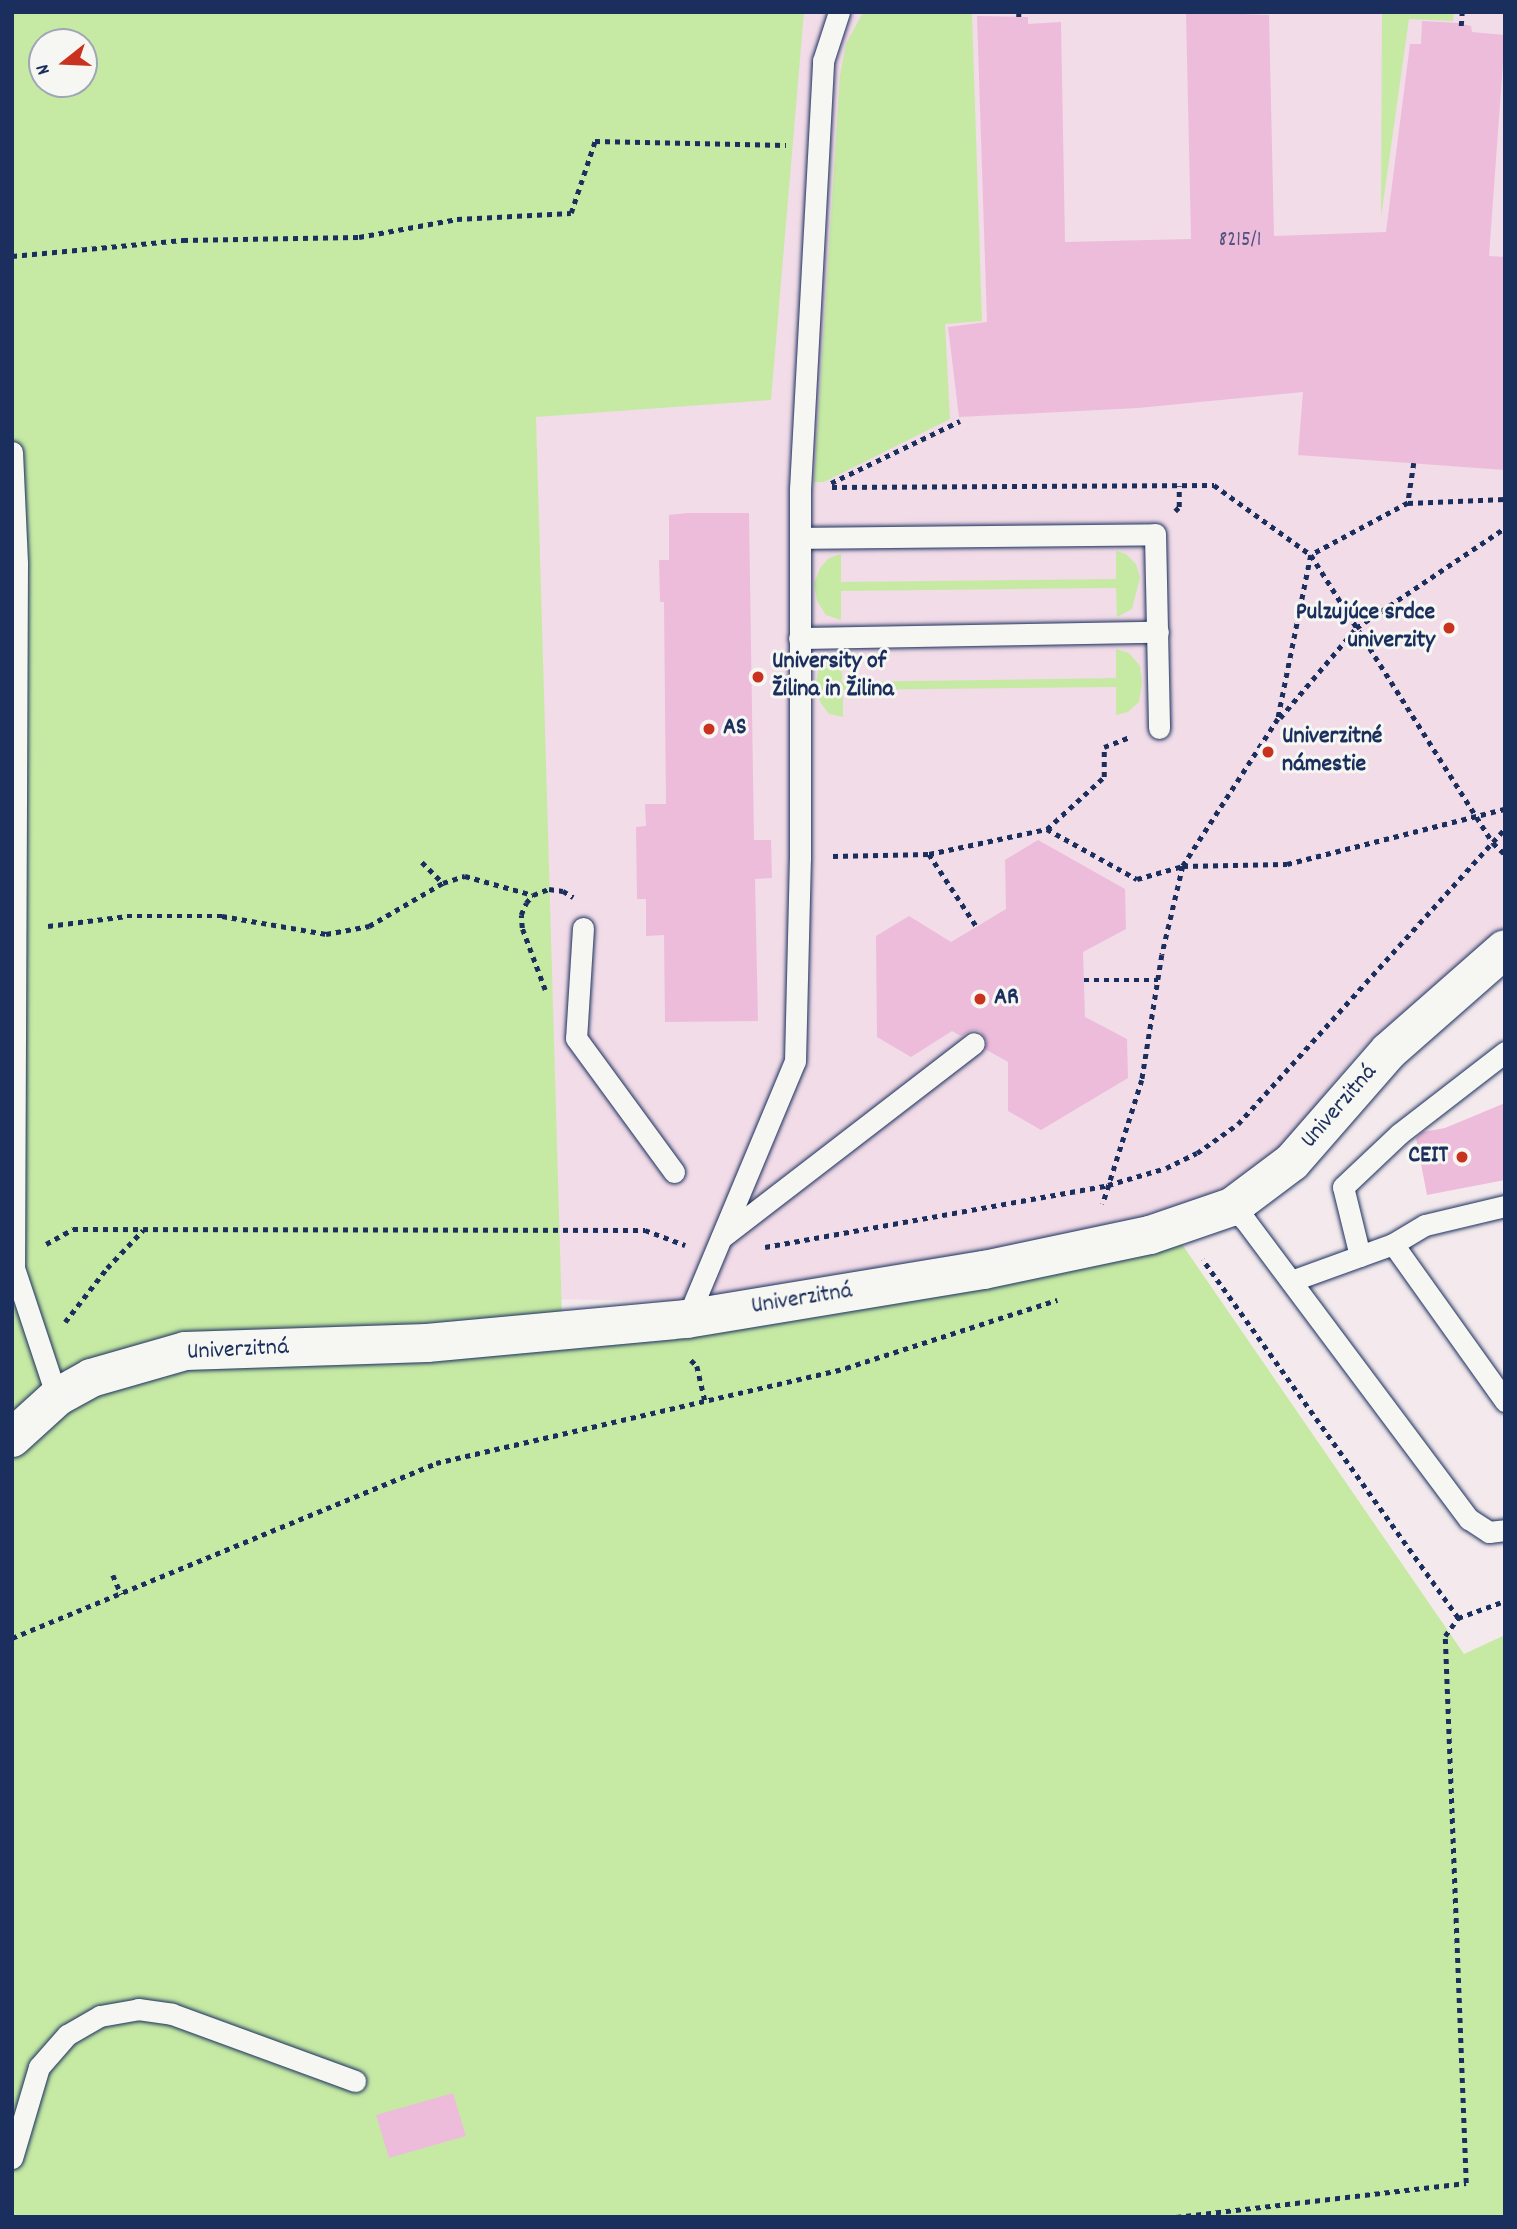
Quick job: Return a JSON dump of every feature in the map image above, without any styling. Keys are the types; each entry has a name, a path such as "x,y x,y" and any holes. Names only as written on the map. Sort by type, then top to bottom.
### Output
{"street":[{"name":"Univerzitná","path":"12,1437 57,1397 91,1378 185,1351 427,1343 687,1319 1090,1249 1232,1208 1292,1162 1389,1051 1505,949"}],"lane":[{"path":"687,1319 795,1060 800,858 800,538 823,61 839,12"},
{"path":"12,452 17,564 14,1268 57,1397"},
{"path":"800,538 1155,534 1159,728"},
{"path":"799,638 1158,632"},
{"path":"583,928 576,1038 674,1172"},
{"path":"716,1248 974,1043"},
{"path":"1360,1256 1343,1187 1399,1134 1505,1052"},
{"path":"1291,1281 1393,1244 1425,1225 1505,1206"},
{"path":"1232,1208 1245,1220 1469,1519 1489,1532 1505,1530"},
{"path":"1393,1244 1505,1401"},
{"path":"12,2158 38,2067 68,2035 100,2016 138,2009 172,2014 355,2081"}],"path":[{"path":"1461,26 1462,12"},
{"path":"12,256 183,240 359,237 457,219 571,213 595,141 818,146"},
{"path":"960,421 824,487 1214,485 1311,555 1493,843 1505,854"},
{"path":"1408,503 1414,463"},
{"path":"1311,555 1408,503 1505,499"},
{"path":"1090,1249 1142,1080 1158,980 1183,866 1278,719 1356,628 1505,528"},
{"path":"1278,719 1311,555"},
{"path":"849,856 929,854 1047,829 1104,777 1104,747 1159,728"},
{"path":"1047,829 1138,879 1183,866 1287,864 1505,809"},
{"path":"14,1268 36,1250 73,1230 645,1230 716,1248 1108,1185 1166,1168 1197,1153 1238,1124 1505,828"},
{"path":"929,854 977,927"},
{"path":"422,862 443,883"},
{"path":"17,930 127,916 222,916 326,934 369,926 443,883 466,876 533,895"},
{"path":"1084,980 1158,980"},
{"path":"1176,1226 1199,1253 1458,1618"},
{"path":"40,1352 107,1268 144,1229"},
{"path":"12,1638 436,1464 846,1368 1061,1298"},
{"path":"113,1575 121,1594"},
{"path":"1176,2217 1466,2183 1445,1636 1458,1618 1505,1601"}],"shaded area":[{"name":"University of Žilina in Žilina","path":"12,12 19,12 25,426 498,347 490,12 1505,12 1505,928 1467,956 1355,1055 1308,1117 1276,1151 1231,1184 1183,1208 1094,1234 979,1260 725,1302 470,1298 264,1315 196,1325 78,1313 12,1362"}],"green space":[{"path":"12,12 804,12 771,400 536,417 562,1318 1177,1237 1464,1654 1505,1635 1505,2217 12,2217"},
{"path":"863,12 997,12 972,14 982,321 945,324 950,419 824,482 814,482 840,75 846,44"},
{"path":"1382,12 1454,12 1453,21 1409,19 1381,217"},
{"path":"1116,551 1126,554 1136,564 1140,578 1132,609 1117,617 1116,588 841,591 841,620 826,615 817,601 814,584 820,568 829,558 841,554 841,582 1116,579"},
{"path":"1116,649 1129,653 1140,666 1142,683 1139,702 1128,712 1116,715 1116,687 843,690 843,717 829,714 820,702 816,685 818,671 827,659 842,653 842,682 1116,678"}],"building":[{"path":"1186,12 1269,15 1274,236 1386,232 1410,44 1421,44 1422,21 1458,23 1471,26 1472,32 1505,35 1489,256 1505,257 1505,470 1298,455 1303,392 1138,408 959,417 948,327 987,322 977,16 1028,17 1028,24 1061,22 1065,242 1191,239"},
{"name":"AS","path":"749,513 754,840 771,840 772,878 755,879 758,1021 665,1022 664,935 646,936 646,899 637,899 636,827 646,826 645,804 666,804 664,602 660,602 659,560 669,560 669,515"},
{"name":"AR","path":"1038,840 1125,889 1126,929 1083,952 1085,1017 1127,1039 1128,1078 1041,1130 1008,1111 1008,1062 985,1049 987,1041 980,1031 972,1030 961,1036 952,1031 911,1057 877,1037 876,936 909,916 951,942 1006,909 1005,860"},
{"name":"CEIT","path":"1505,1103 1505,1180 1427,1195 1416,1138 1423,1132 1445,1128"},
{"path":"453,2093 466,2136 389,2158 376,2115"}],"place":[{"name":"Pulzujúce srdce univerzity","path":"1449,628"},
{"name":"University of Žilina in Žilina","path":"758,677"},
{"name":"AS","path":"709,729"},
{"name":"Univerzitné námestie","path":"1268,752"},
{"name":"AR","path":"980,999"},
{"name":"CEIT","path":"1462,1157"}]}
